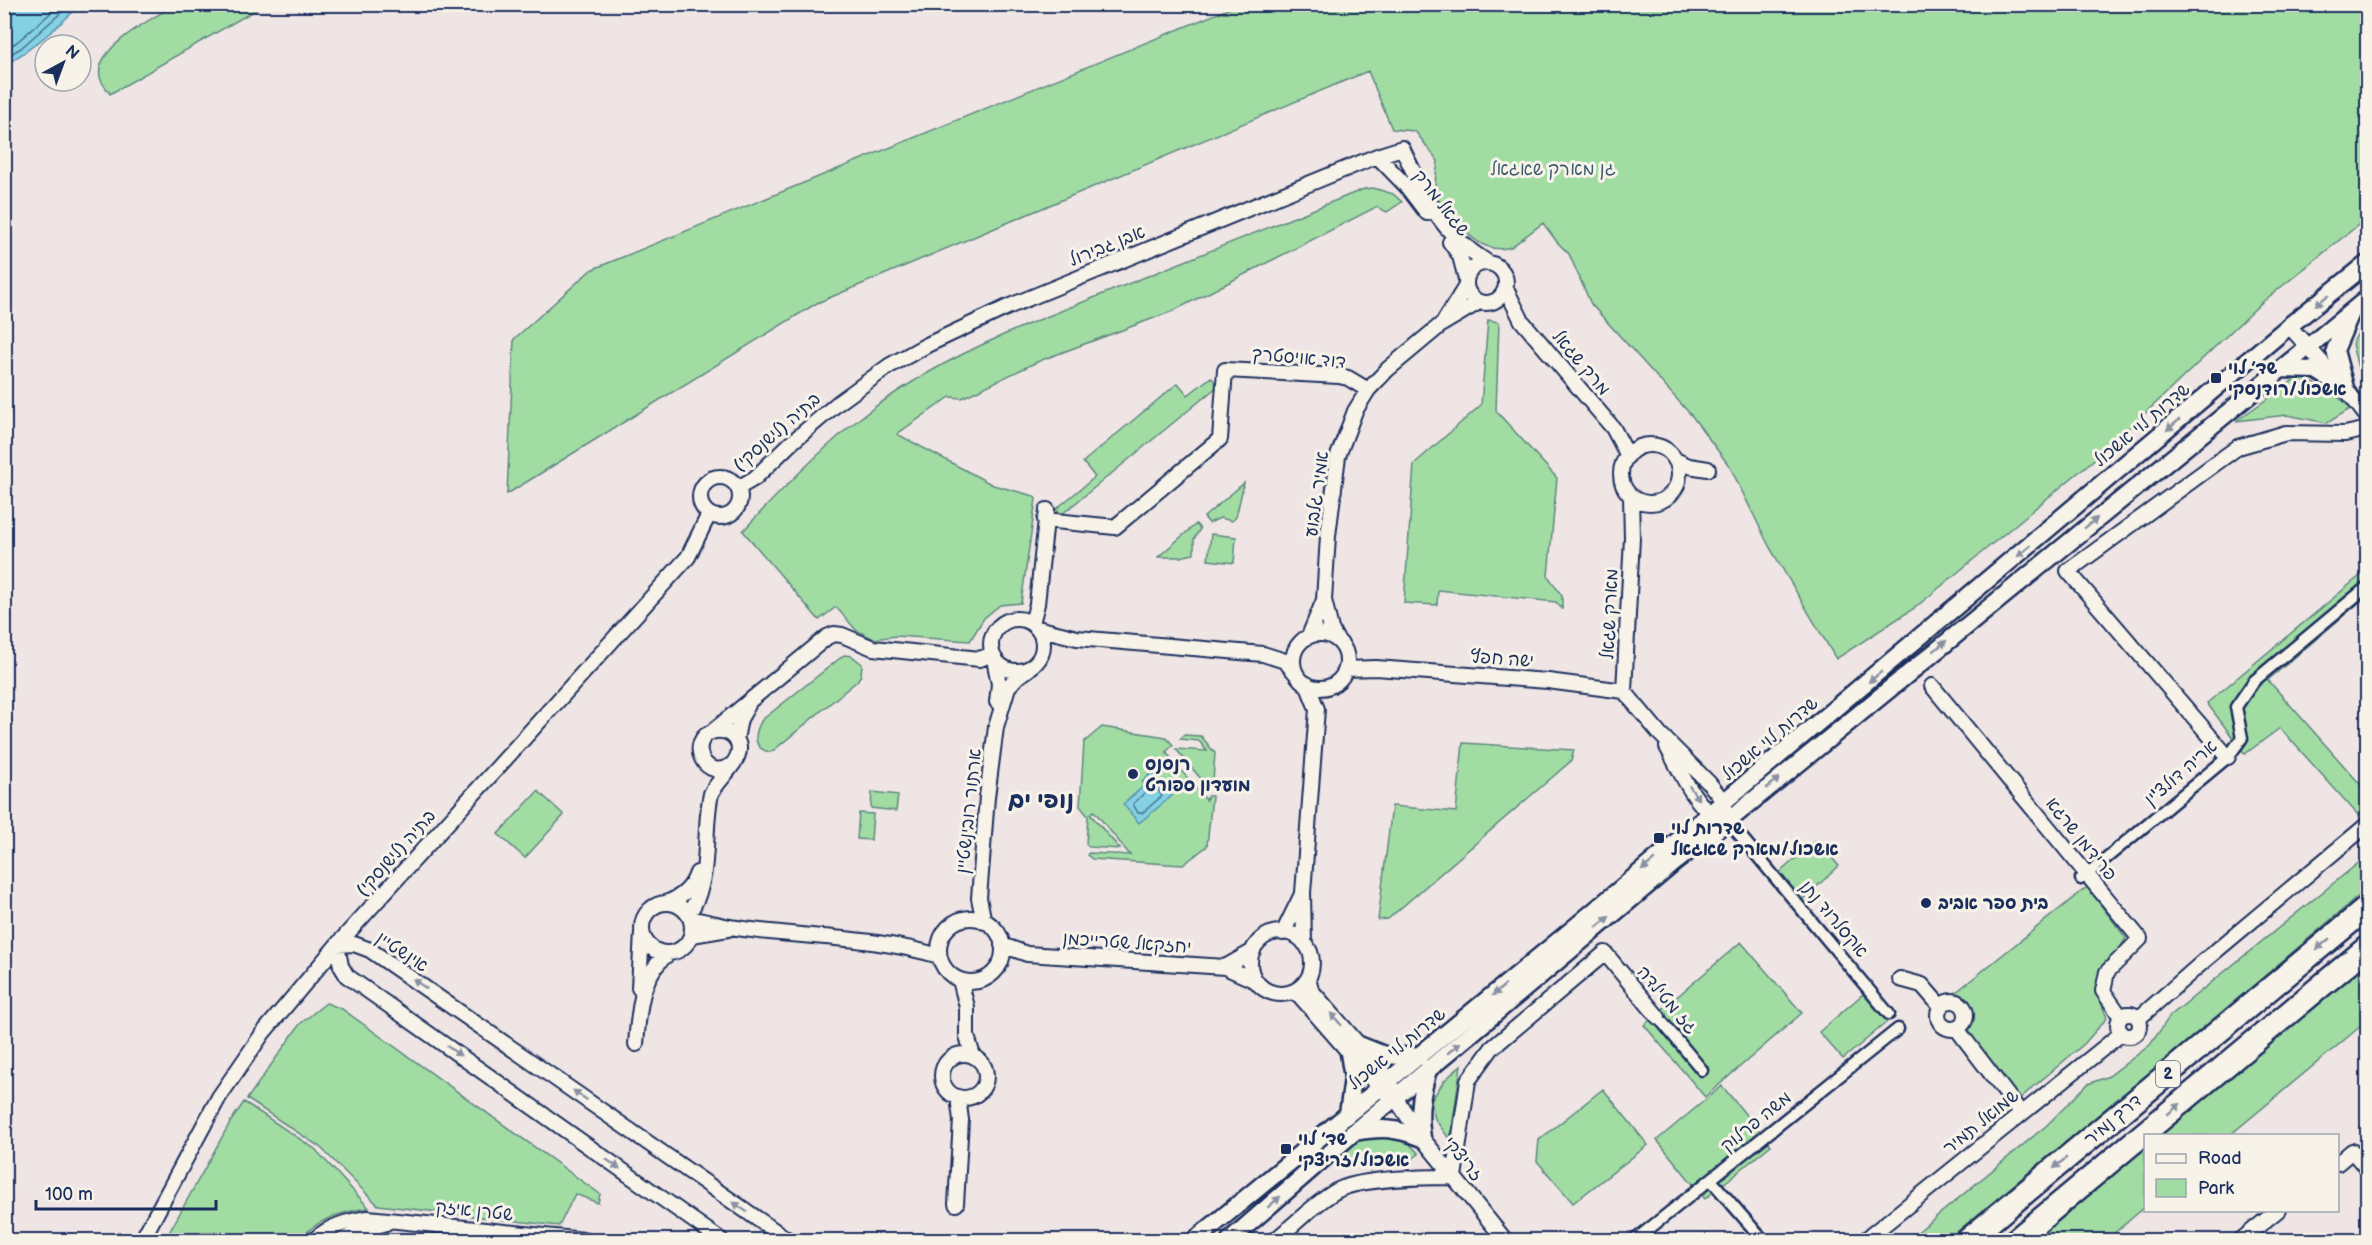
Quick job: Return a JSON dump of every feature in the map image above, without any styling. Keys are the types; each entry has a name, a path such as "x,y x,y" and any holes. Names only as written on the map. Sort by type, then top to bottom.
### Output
{"highway":[{"name":"דרך נמיר","path":"1968,1240 2367,907"},
{"name":"דרך נמיר","path":"2016,1240 2367,948"}],"street":[{"name":"אבן גבירול","path":"838,403 889,366 984,316 1377,156 1402,148"},
{"name":"שגאל מרק","path":"1402,148 1431,207 1452,236 1486,262"},
{"name":"שגאל מרק","path":"1377,156 1408,188 1460,256 1466,282"},
{"path":"1486,262 1502,270 1506,278 1506,289 1500,299 1484,303 1468,293 1466,282 1473,267 1486,262"},
{"name":"שדרות לוי אשכול","path":"1230,1240 1354,1132 1396,1099 1423,1064 1709,814 2367,263"},
{"name":"אמיר גלבוע","path":"1442,324 1466,282"},
{"name":"מרק שגאל","path":"1506,289 1522,321 1613,428 1628,456"},
{"name":"שדרות לוי אשכול","path":"1195,1240 1385,1084 1423,1064 1728,821 2367,298"},
{"name":"אמיר גלבוע","path":"1337,640 1331,628 1324,600 1328,536 1338,456 1355,411 1368,390 1388,369 1442,324 1484,303"},
{"name":"מרק שגאל","path":"1484,303 1522,321"},
{"path":"2345,388 2335,350 2352,311"},
{"path":"2289,326 2345,388 2367,418"},
{"path":"2281,369 2316,370 2345,388"},
{"name":"דוד אויסטרך","path":"1034,626 1046,515 1115,527 1220,439 1225,370 1339,376 1348,378 1368,390"},
{"name":"בתיה (לישנסקי)","path":"738,488 755,478 803,432 838,403"},
{"name":"מרק שגאל","path":"1613,428 1642,447"},
{"path":"2228,757 2144,657 2068,572 2238,447 2286,433 2345,434 2367,429"},
{"path":"1632,538 1631,497 1622,480 1622,467 1628,456 1642,447 1661,448 1681,466 1708,469"},
{"path":"1631,497 1649,503 1663,501 1677,486 1681,466"},
{"path":"728,478 738,488 740,499 731,514 720,517 709,514 700,503 701,490 709,479 728,478"},
{"path":"1632,538 1649,503"},
{"name":"בתיה (לישנסקי)","path":"142,1240 231,1078 263,1033 337,945 688,557 709,514"},
{"name":"מארק שגאל","path":"1624,691 1632,538"},
{"name":"אריה דולצ'ין","path":"2084,877 2228,757 2242,738 2236,707 2254,681 2367,586"},
{"name":"אמיר גלבוע","path":"1305,639 1324,600"},
{"path":"1034,626 1043,640 1042,653 1029,669 1015,672 1008,670 993,657 991,640 997,627 1010,619 1018,618 1034,626 1077,638 1263,654 1285,661 1302,680 1319,687 1332,685"},
{"path":"734,763 729,767 716,770 705,764 701,758 702,740 826,637 834,634 849,636 873,648 980,659 993,657"},
{"path":"1263,654 1286,649 1305,639 1326,634 1337,640 1346,653 1346,669 1343,675 1332,685 1317,709 1303,893 1304,943"},
{"path":"1042,653 1061,642 1077,638"},
{"path":"1305,639 1293,657 1317,709"},
{"name":"ישה חפץ","path":"1346,653 1376,668"},
{"name":"ארתור רובינשטיין","path":"993,657 999,684 995,716 996,728"},
{"name":"ישה חפץ","path":"1346,669 1376,668 1548,681 1624,691"},
{"name":"ארתור רובינשטיין","path":"984,922 979,898 987,797 996,728 1008,687 1029,669"},
{"name":"פרידמן שרגא","path":"1932,686 2084,877 2140,939 2107,972 2103,991 2121,1017"},
{"path":"1624,691 1660,734 1693,766 1724,802 1728,821"},
{"path":"689,917 703,874 711,794 734,763 739,751 736,739 740,719 750,700"},
{"path":"712,732 725,731 736,739"},
{"path":"1660,734 1688,785 1709,814 1728,821"},
{"path":"636,1044 642,928 647,914 658,905 684,894 696,876 706,786 705,764"},
{"name":"אקסלרוד נתן","path":"1728,821 1888,1014"},
{"path":"2138,1020 2204,961 2367,824"},
{"path":"1283,933 1303,893"},
{"name":"ארתור רובינשטיין","path":"969,919 979,898"},
{"path":"639,1011 648,975 660,960 686,945 692,935 689,917 680,907 665,903"},
{"path":"689,917 736,928 833,937 911,948 939,956"},
{"path":"962,920 984,922 994,929 1002,945 1002,957 998,967 989,976 978,981 960,980 944,968 939,956 941,939 949,927 962,920"},
{"path":"642,928 643,935 650,946 656,951 669,953"},
{"path":"692,935 736,928"},
{"path":"1225,967 1253,951 1264,938 1283,933 1295,936 1304,943 1311,956 1311,970 1308,978 1292,992"},
{"path":"911,948 941,939"},
{"name":"אינשטיין","path":"337,945 354,944 370,950 788,1240"},
{"path":"337,945 341,966 347,976 721,1240"},
{"name":"יחזקאל שטרייכמן","path":"1002,945 1027,954 1225,967 1256,981"},
{"path":"1253,951 1251,970 1256,981 1272,993 1292,992 1299,995 1354,1049 1396,1099"},
{"name":"גז מטילדה","path":"1454,1177 1468,1081 1492,1048 1605,953 1702,1070"},
{"name":"יחזקאל שטרייכמן","path":"998,967 1027,954"},
{"path":"1308,978 1311,990 1354,1049 1348,1114"},
{"path":"1900,979 1922,985 1941,1006"},
{"path":"960,980 968,1006 967,1036 973,1056 984,1067 985,1082 982,1089 964,1097 946,1089 941,1076 946,1063 957,1054 967,1036"},
{"path":"968,1006 978,981"},
{"path":"1954,1001 1965,1009 1964,1023 1957,1029 1948,1029 1941,1023 1938,1015 1941,1006 1954,1001"},
{"path":"2130,1014 2138,1020 2139,1027 2135,1033 2128,1036 2122,1033 2118,1023 2121,1017 2130,1014"},
{"name":"משה פרלוק","path":"1635,1240 1898,1029"},
{"path":"1957,1029 2020,1113"},
{"name":"שמואל תמיר","path":"1865,1240 2122,1033"},
{"path":"1354,1049 1423,1064 1419,1116 1422,1138 1401,1130 1380,1128 1354,1132"},
{"path":"957,1054 973,1056"},
{"path":"956,1204 964,1097"},
{"name":"זריצקי","path":"1396,1099 1422,1138 1505,1240"},
{"path":"2339,1161 2352,1151 2367,1170"},
{"path":"1275,1240 1322,1201 1349,1185 1420,1177 1454,1177"},
{"path":"1711,1180 1763,1240"},
{"path":"2241,1240 2276,1212"},
{"name":"שטרן איזק","path":"314,1240 329,1229 355,1220 380,1219 584,1240"},
{"name":"שטרן איזק","path":"343,1240 372,1227 397,1221"}],"green space":[{"path":"175,5 264,5 110,94 100,77 101,66 106,55 127,35"},
{"name":"גן מארק שאגאל","path":"1238,5 2367,5 2367,218 2260,304 2115,442 1916,607 1836,659 1769,546 1730,467 1692,416 1591,304 1569,254 1543,223 1511,247 1501,249 1482,244 1466,232 1437,196 1435,182 1438,161 1415,131 1392,129 1368,71 817,303 507,494 514,339 591,270"},
{"path":"1373,188 1393,194 1402,202 1387,212 1376,207 1173,311 1039,361 962,398 950,397 897,434 993,485 1034,496 1036,499 1021,603 1000,605 984,618 970,641 896,636 874,639 856,630 836,607 819,620 743,531 828,445 859,419 900,390 944,364 1036,321 1364,189"},
{"path":"1488,320 1499,322 1496,411 1557,478 1548,576 1562,596 1562,609 1556,602 1438,590 1437,605 1404,603 1414,464 1481,405"},
{"path":"2367,321 2367,379 2358,368 2352,344"},
{"path":"1211,377 1218,386 1061,515 1056,509 1095,477 1083,462 1178,383 1188,395"},
{"path":"2298,377 2327,389 2352,408 2327,423 2287,415 2236,421"},
{"path":"1244,483 1236,517 1232,521 1220,518 1209,523 1204,517"},
{"path":"1196,524 1200,529 1194,539 1194,554 1180,557 1158,557"},
{"path":"1211,534 1236,537 1234,563 1208,560"},
{"path":"2367,570 2367,596 2268,680 2367,792 2367,809 2359,816 2280,728 2245,754 2207,703"},
{"path":"844,655 852,656 862,664 861,675 857,681 774,750 770,752 760,748 756,735 762,720"},
{"name":"רנסנס מועדון ספורט","path":"1102,727 1166,737 1173,745 1166,752 1206,800 1208,796 1212,796 1207,846 1183,865 1092,859 1087,855 1089,853 1130,855 1094,811 1090,814 1120,849 1089,847 1086,844 1088,816 1080,806 1084,742"},
{"path":"1184,735 1201,736 1215,753 1213,781 1210,785 1206,785 1176,749 1207,751 1199,741 1180,739"},
{"path":"1463,743 1574,750 1571,761 1388,919 1378,920 1392,806 1456,812"},
{"path":"538,791 564,815 525,858 498,834"},
{"path":"872,792 898,795 896,811 871,808"},
{"path":"859,813 873,814 871,840 857,839"},
{"path":"1816,840 1839,866 1801,901 1778,874"},
{"path":"2367,856 2367,889 2180,1048 1947,1240 1908,1240 2047,1125 2088,1084 2109,1076 2150,1045 2170,1016"},
{"path":"2087,887 2126,938 2116,955 2099,970 2097,992 2107,1018 2084,1044 2018,1100 1968,1037 1973,1018 1967,999 1955,993"},
{"path":"1741,942 1802,1013 1705,1097 1644,1025"},
{"path":"2367,957 2367,1021 2231,1134 2158,1134"},
{"path":"1863,994 1887,1022 1843,1059 1819,1032"},
{"path":"326,1003 342,1009 600,1194 598,1203 575,1194 559,1226 378,1205 320,1147 247,1099 300,1024"},
{"path":"1461,1065 1450,1140 1435,1119 1431,1101 1444,1081"},
{"path":"1722,1086 1771,1145 1705,1199 1657,1140"},
{"path":"1603,1089 1648,1145 1573,1203 1537,1161 1539,1140"},
{"path":"244,1102 315,1149 369,1208 350,1211 322,1221 300,1240 165,1240 231,1121"},
{"path":"1365,1136 1404,1138 1419,1154 1402,1166 1346,1165 1338,1155"},
{"path":"2144,1145 2144,1208 2106,1240 2030,1240"}],"water":[{"path":"5,4 80,5 50,33 33,33 33,46 5,65"},
{"path":"1153,772 1172,796 1139,823 1123,804 1145,785 1142,781"}],"place":[{"name":"שד׳ לוי אשכול/רודנסקי","path":"2216,378"},
{"name":"רנסנס מועדון ספורט","path":"1133,774"},
{"name":"שדרות לוי אשכול/מארק שאגאל","path":"1659,838"},
{"name":"בית ספר אביב","path":"1926,903"},
{"name":"שד׳ לוי אשכול/זריצקי","path":"1286,1149"}],"district":[{"name":"נופי ים","path":"1041,800"}]}
